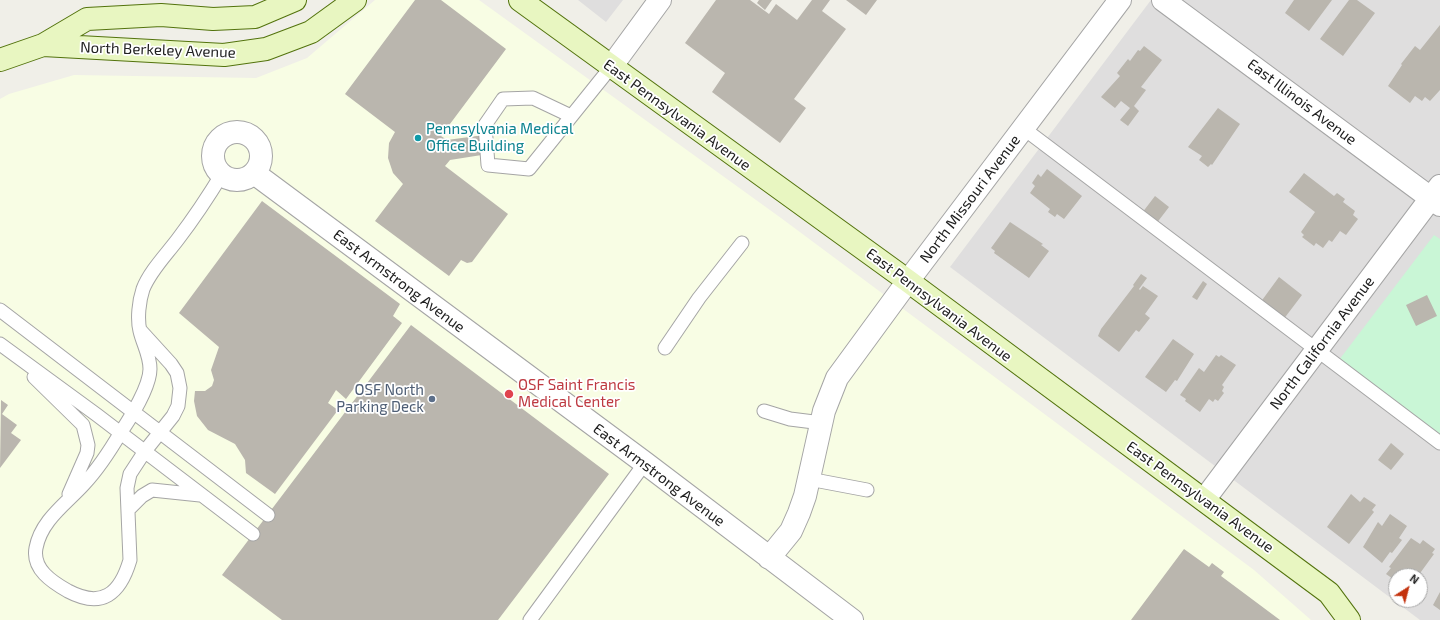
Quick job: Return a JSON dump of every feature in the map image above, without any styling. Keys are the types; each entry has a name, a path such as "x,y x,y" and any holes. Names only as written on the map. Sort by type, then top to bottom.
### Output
{"street":[{"name":"North Berkeley Avenue","path":"0,60 43,45 87,18 161,15 213,19 255,17 295,0"},
{"name":"North Berkeley Avenue","path":"43,45 224,55 266,49 311,32 355,0"},
{"name":"East Pennsylvania Avenue","path":"520,0 908,281 1329,593 1349,620"},
{"path":"611,67 660,0"},
{"name":"North Missouri Avenue","path":"769,558 791,531 805,496 822,423 830,394 837,378 908,281 1120,0"},
{"name":"East Illinois Avenue","path":"1163,0 1437,196"},
{"path":"239,132 247,134 258,144 261,160 254,173 242,180 228,178 222,174 214,162 215,148 224,136 239,132"},
{"name":"East Armstrong Avenue","path":"254,173 645,463 852,620"},
{"name":"North California Avenue","path":"1204,500 1317,350 1437,196"}],"lane":[{"path":"571,116 533,98 503,99 485,125 488,165 529,169 611,67"},
{"path":"1023,128 1440,443"},
{"path":"140,330 171,364 179,382 178,406 173,416 145,451 130,474 127,488 130,560 128,569 115,590 109,595 95,600 75,594 55,583 40,569 36,561 36,549 39,537 55,512 84,484 121,433 132,412 146,384 150,370 147,351 140,330 141,300 148,280 200,210 222,174"},
{"path":"665,348 699,298 742,243"},
{"path":"0,310 268,515"},
{"path":"0,345 121,433 200,495 253,534"},
{"path":"0,345 83,425 88,445 87,453 67,500"},
{"path":"764,411 790,419 822,423"},
{"path":"530,620 645,463"},
{"path":"809,479 867,490"},
{"path":"128,510 142,496 152,490 200,495"}],"shaded area":[{"name":"OSF Saint Francis Medical Center","path":"375,0 479,0 781,218 1254,570 1311,620 0,620 0,99 9,94 74,75 256,78 307,58"},
{"path":"578,0 623,0 606,22"},
{"path":"1151,0 1440,0 1440,620 1420,620 1404,608 1428,608 1428,568 1388,568 1388,596 950,267"}],"green space":[{"path":"1434,235 1440,239 1440,443 1336,364"}],"building":[{"name":"Pennsylvania Medical Office Building","path":"415,0 441,0 506,49 441,136 447,140 484,135 488,154 450,160 445,166 508,214 472,262 467,263 461,260 449,276 375,221 403,184 393,173 388,158 389,143 395,132 345,94"},
{"path":"716,0 750,0 769,14 776,4 797,20 812,0 830,0 822,11 846,29 794,99 806,108 780,143 712,92 725,73 685,43"},
{"path":"759,0 772,0 765,10 757,3"},
{"path":"846,0 877,0 866,15"},
{"path":"1294,0 1332,0 1309,31 1285,13"},
{"path":"1349,0 1357,0 1375,13 1343,56 1320,39"},
{"path":"1440,25 1440,90 1430,101 1425,97 1422,101 1415,96 1410,103 1388,86 1402,65 1401,64 1415,46 1420,50"},
{"path":"1144,46 1162,60 1141,87 1146,90 1134,106 1139,111 1128,126 1120,120 1130,108 1121,101 1115,108 1101,97 1120,76 1117,73 1128,59 1130,61 1138,50 1140,51"},
{"path":"1218,108 1240,124 1212,165 1211,164 1208,167 1199,160 1202,156 1188,147"},
{"path":"1047,169 1082,196 1064,219 1057,214 1055,217 1048,212 1050,209 1030,193 1035,186 1032,183 1038,174 1041,177"},
{"path":"1304,173 1334,196 1337,193 1345,199 1343,202 1355,211 1353,215 1358,219 1346,235 1340,231 1332,242 1329,240 1323,248 1316,243 1314,246 1302,237 1304,235 1301,232 1315,212 1289,192"},
{"path":"1155,196 1169,207 1156,224 1142,213"},
{"path":"262,201 400,304 393,316 402,323 346,399 336,390 328,403 338,410 275,494 246,473 245,460 235,444 208,430 197,416 194,401 195,391 205,391 212,386 214,380 211,370 219,347 179,313"},
{"path":"1010,222 1043,244 1041,245 1049,251 1029,278 994,253 995,251 991,248"},
{"path":"1141,274 1147,278 1139,289 1140,290 1143,286 1158,296 1145,314 1150,318 1139,332 1136,330 1119,352 1098,336 1101,329 1134,286 1133,285"},
{"path":"1279,277 1302,295 1283,320 1260,303"},
{"path":"1203,281 1207,284 1197,300 1192,297"},
{"path":"1427,295 1437,316 1416,326 1406,305"},
{"name":"OSF North Parking Deck","path":"411,325 609,474 498,620 282,620 222,575"},
{"path":"1173,339 1194,354 1177,381 1175,380 1166,392 1145,377"},
{"path":"1216,355 1219,357 1221,355 1236,365 1222,385 1224,387 1222,391 1224,393 1218,401 1215,399 1213,402 1209,399 1200,412 1185,401 1186,399 1180,395 1199,368 1204,372"},
{"path":"1,400 8,405 2,414 17,425 11,433 21,440 0,468"},
{"path":"1391,443 1404,454 1391,470 1378,460"},
{"path":"1351,494 1360,502 1364,497 1376,505 1372,510 1374,512 1349,544 1327,527"},
{"path":"1390,514 1407,526 1399,538 1402,540 1382,563 1363,547 1378,522 1382,526"},
{"path":"1411,538 1420,544 1423,540 1435,549 1432,553 1434,554 1424,568 1389,567"},
{"path":"1184,549 1209,567 1212,563 1224,572 1221,576 1280,620 1131,620"},
{"path":"1440,592 1440,610 1433,605"}],"place":[{"name":"Pennsylvania Medical Office Building","path":"418,138"},
{"name":"OSF Saint Francis Medical Center","path":"509,394"},
{"name":"OSF North Parking Deck","path":"432,399"}]}
